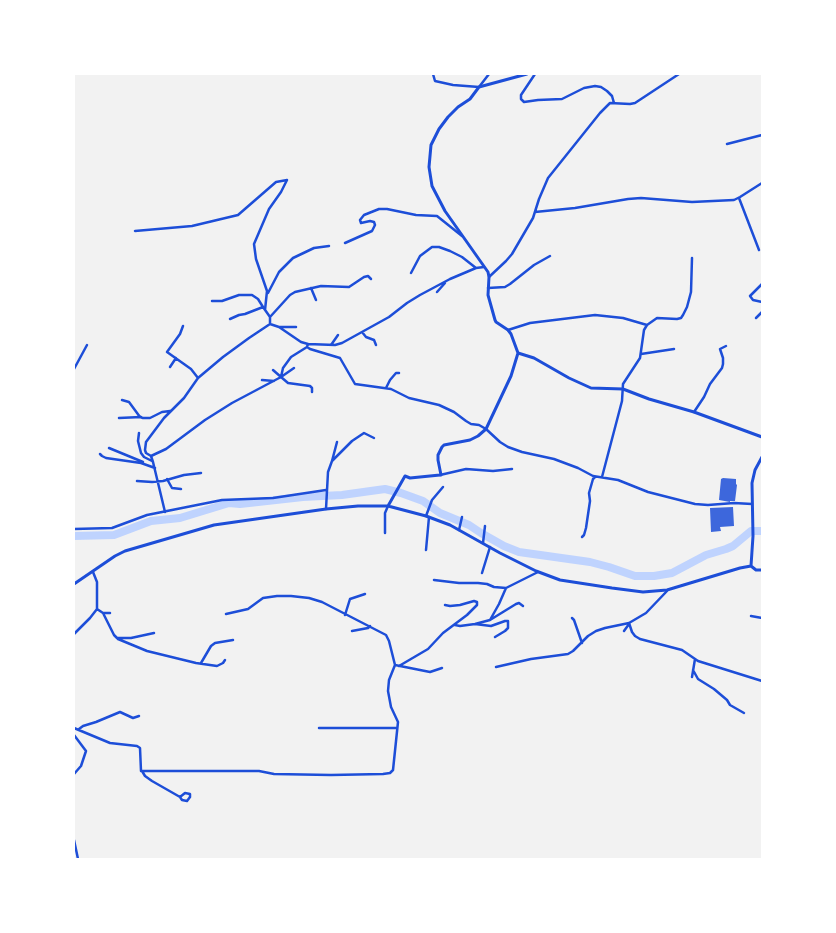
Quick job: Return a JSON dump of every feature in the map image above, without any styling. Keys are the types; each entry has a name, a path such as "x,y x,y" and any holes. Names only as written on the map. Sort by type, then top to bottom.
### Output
{"street":[{"path":"433,74 435,80 454,85 479,86 527,74"},
{"path":"440,475 438,460 440,451 444,445 470,440 478,436 486,429 511,376 518,353 514,340 508,330 495,320 488,299 489,277 484,267 445,211 432,186 429,167 431,145 439,129 455,110 470,99 490,74"},
{"path":"535,74 522,96 521,99 524,102 562,99 584,88 595,86 601,87 607,91 612,96 615,103"},
{"path":"489,277 512,254 536,212 539,199 548,178 600,113 610,103 635,103 679,74"},
{"path":"727,144 762,135"},
{"path":"135,231 192,226 238,215 276,182 287,180 281,192 269,209 254,244 256,259 266,286 267,295 265,310"},
{"path":"536,212 642,198 692,202 734,200 762,183"},
{"path":"739,198 759,250"},
{"path":"345,243 372,231 375,225 374,222 370,221 361,223 360,220 364,215 379,209 387,209 416,215 437,216 462,236"},
{"path":"267,295 279,272 293,258 314,248 329,246"},
{"path":"411,273 420,256 432,247 444,248 462,257 476,268"},
{"path":"488,288 505,287 529,269 550,256"},
{"path":"602,477 622,401 623,384 641,354 643,334 647,325 657,318 677,319 681,318 683,315 691,292 692,258"},
{"path":"270,324 279,327 308,345 335,345 348,341 389,317 420,295 476,268 484,267"},
{"path":"270,317 290,294 321,286 349,287 364,276 368,276 371,279"},
{"path":"437,292 445,283"},
{"path":"762,284 750,296 753,300 762,302"},
{"path":"311,288 316,300"},
{"path":"212,301 222,301 239,295 252,295 258,299 270,317 270,324"},
{"path":"230,319 263,307"},
{"path":"756,318 762,312"},
{"path":"508,330 530,324 595,315 609,315 647,325"},
{"path":"166,512 153,461 146,453 146,442 149,436 170,411 184,398 198,378 249,338 270,324"},
{"path":"183,326 180,334 168,348 167,352 191,369 198,378"},
{"path":"279,327 296,327"},
{"path":"362,332 366,337 374,340 376,345"},
{"path":"330,345 338,335"},
{"path":"74,369 87,345"},
{"path":"281,377 283,368 291,357 308,345"},
{"path":"308,345 310,349 340,358 355,384 386,388 409,398 439,405 454,412 471,424 479,425 486,429 508,447 528,454 554,459 595,476 618,480 648,492 695,504 752,504"},
{"path":"694,412 704,397 710,384 722,368 723,358 720,349 726,346"},
{"path":"641,354 674,350"},
{"path":"518,353 534,358 569,378 591,388 623,389 649,399 694,412 762,437"},
{"path":"170,367 176,358"},
{"path":"150,456 166,448 232,403 274,381 294,368"},
{"path":"273,370 288,382 310,386 312,388 312,392"},
{"path":"386,388 396,373 399,373"},
{"path":"262,380 274,381"},
{"path":"122,400 129,402 141,417"},
{"path":"119,418 150,418 162,412 170,411"},
{"path":"139,433 138,441 141,453 144,457 153,461"},
{"path":"332,461 352,441 364,433 374,438"},
{"path":"326,509 328,472 337,442"},
{"path":"109,448 155,468"},
{"path":"100,454 106,458 145,464"},
{"path":"751,566 753,536 752,483 755,470 762,457"},
{"path":"385,533 385,514 405,476 410,478 440,475 466,469 493,471 512,469"},
{"path":"137,481 158,481 201,473"},
{"path":"582,537 584,536 586,528 590,501 589,493 595,476"},
{"path":"167,479 172,488 181,489"},
{"path":"426,550 428,508 439,490 443,487"},
{"path":"74,529 112,528 147,515 222,500 273,498 326,491"},
{"path":"74,584 115,556 125,551 214,525 326,509 358,506 388,506 450,525 490,548 538,572 560,580 643,592 667,590 740,568 751,566 756,570 762,570"},
{"path":"459,530 462,517"},
{"path":"483,543 485,526"},
{"path":"482,573 490,548"},
{"path":"74,634 97,609 97,582 93,572"},
{"path":"434,580 487,584 494,587 506,588 538,572"},
{"path":"490,620 506,588"},
{"path":"496,667 531,658 568,654 588,636 596,631 629,623 646,613 667,590"},
{"path":"345,614 350,599 366,594"},
{"path":"142,771 259,771 281,774 383,774 390,773 393,770 398,722 391,706 388,691 389,680 395,665 389,641 386,636 370,626 322,602 309,598 277,596 263,598 248,609 226,614"},
{"path":"399,666 428,649 443,633 478,605 477,602 470,601 460,605 446,605"},
{"path":"455,624 460,626 475,624 490,620 516,604 519,603 523,606"},
{"path":"97,609 103,613 117,638 148,651 201,664 217,666 225,660"},
{"path":"103,613 110,613"},
{"path":"751,616 762,618"},
{"path":"572,618 582,643"},
{"path":"475,624 491,626 508,621 508,628 495,637"},
{"path":"624,631 629,623"},
{"path":"629,623 632,632 640,639 682,650 695,659 762,681"},
{"path":"352,631 368,628 370,626"},
{"path":"117,638 131,638 154,633"},
{"path":"201,664 211,646 215,643 233,640"},
{"path":"692,677 695,659"},
{"path":"395,665 430,672 442,668"},
{"path":"694,670 698,679 714,689 727,700 730,705 744,713"},
{"path":"78,730 83,726 120,712 133,718 139,716"},
{"path":"74,728 110,742 137,746 140,748 142,771 145,776 180,797"},
{"path":"319,728 397,728"},
{"path":"74,735 86,751 81,766 74,774"},
{"path":"74,842 78,859"}],"building":[{"path":"721,479 736,479 737,485 735,501 730,502 719,500"},
{"path":"733,507 734,526 720,527 721,531 711,532 710,508"}],"waterway":[{"path":"74,536 114,535 151,521 180,518 229,503 240,504 303,497 342,495 385,489 423,501 440,513 469,525 504,546 519,552 590,562 635,576 654,576 672,573 706,555 733,546 751,531 762,531"}]}
